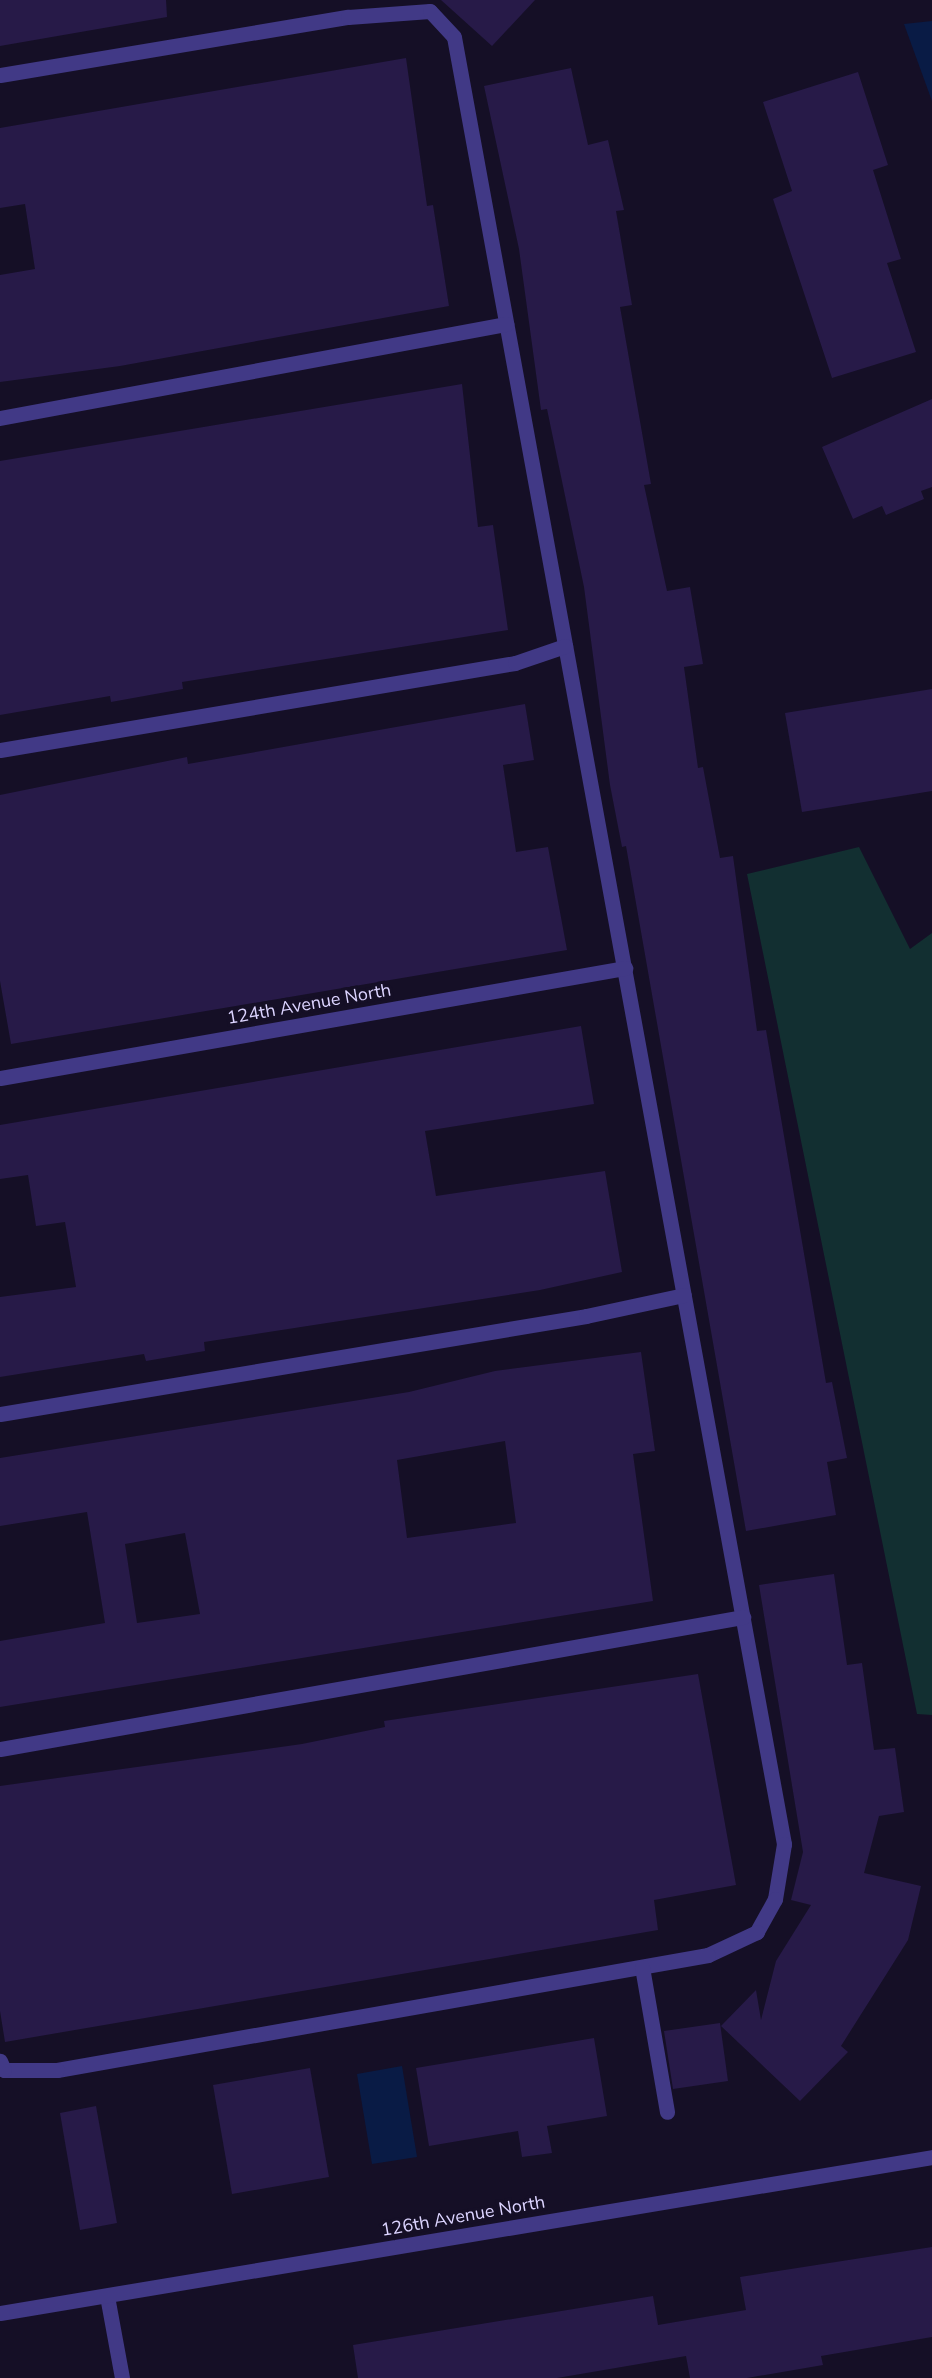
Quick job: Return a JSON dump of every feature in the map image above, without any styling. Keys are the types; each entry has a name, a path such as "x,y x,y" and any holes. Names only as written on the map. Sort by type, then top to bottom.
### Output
{"street":[{"path":"0,75 348,17 430,12 454,36 784,1844 775,1899 757,1932 708,1955 57,2070 4,2070 0,2061"},
{"path":"0,418 506,324"},
{"path":"0,750 515,663 566,646"},
{"name":"124th Avenue North","path":"0,1078 625,968"},
{"path":"0,1414 586,1316 684,1294"},
{"path":"0,1749 743,1617"},
{"path":"642,1967 667,2112"},
{"name":"126th Avenue North","path":"0,2313 932,2157"},
{"path":"107,2296 122,2378"}],"green space":[{"path":"859,847 910,949 932,933 932,1715 917,1714 747,874"}],"water":[{"path":"932,21 932,101 904,24"},
{"path":"402,2066 417,2157 372,2164 357,2074"}],"building":[{"path":"0,0 166,0 167,17 0,46"},
{"path":"441,0 535,0 492,46"},
{"path":"406,58 427,206 433,205 449,306 120,366 0,382 0,275 35,269 25,204 0,208 0,128"},
{"path":"571,68 588,145 608,140 624,210 616,211 632,305 620,307 651,484 644,485 667,591 690,587 703,664 684,667 698,768 703,767 720,858 733,856 757,1031 766,1030 826,1383 832,1382 847,1458 827,1462 836,1515 746,1531 626,846 622,847 610,785 584,587 547,409 541,410 519,249 484,86"},
{"path":"858,72 888,165 873,170 901,259 887,263 916,352 832,378 773,199 792,191 763,102"},
{"path":"462,384 478,527 493,525 508,630 182,682 183,689 111,702 110,696 0,715 0,461"},
{"path":"932,399 932,487 921,491 924,499 886,515 882,506 853,519 822,447"},
{"path":"932,689 932,791 802,812 785,713"},
{"path":"525,704 534,760 503,765 516,852 548,847 567,950 11,1044 0,981 0,795 187,757 188,764"},
{"path":"581,1026 594,1104 425,1131 436,1196 605,1171 622,1272 540,1290 204,1342 205,1351 146,1361 144,1354 0,1377 0,1297 76,1287 65,1222 36,1226 28,1175 0,1179 0,1125"},
{"path":"641,1352 655,1451 633,1454 653,1601 0,1707 0,1641 105,1623 87,1512 0,1526 0,1458 409,1392 495,1371","holes":["505,1441 516,1523 407,1538 397,1460","185,1533 200,1614 137,1623 125,1544"]},
{"path":"834,1574 847,1665 862,1663 874,1750 895,1748 904,1812 879,1816 864,1873 921,1886 908,1940 841,2046 848,2052 800,2101 721,2026 756,1990 761,2020 776,1961 811,1905 791,1900 803,1852 759,1585"},
{"path":"698,1674 736,1885 654,1900 658,1930 5,2042 0,2011 0,1786 302,1744 385,1727 384,1721"},
{"path":"720,2023 728,2081 673,2089 664,2031"},
{"path":"594,2038 607,2116 547,2126 552,2153 522,2157 518,2131 429,2146 416,2068"},
{"path":"310,2068 329,2177 232,2194 213,2085"},
{"path":"96,2106 117,2223 80,2230 60,2113"},
{"path":"932,2247 932,2337 821,2356 823,2365 747,2378 690,2378 686,2356 557,2378 358,2378 353,2345 653,2296 658,2325 746,2310 740,2277"}]}
